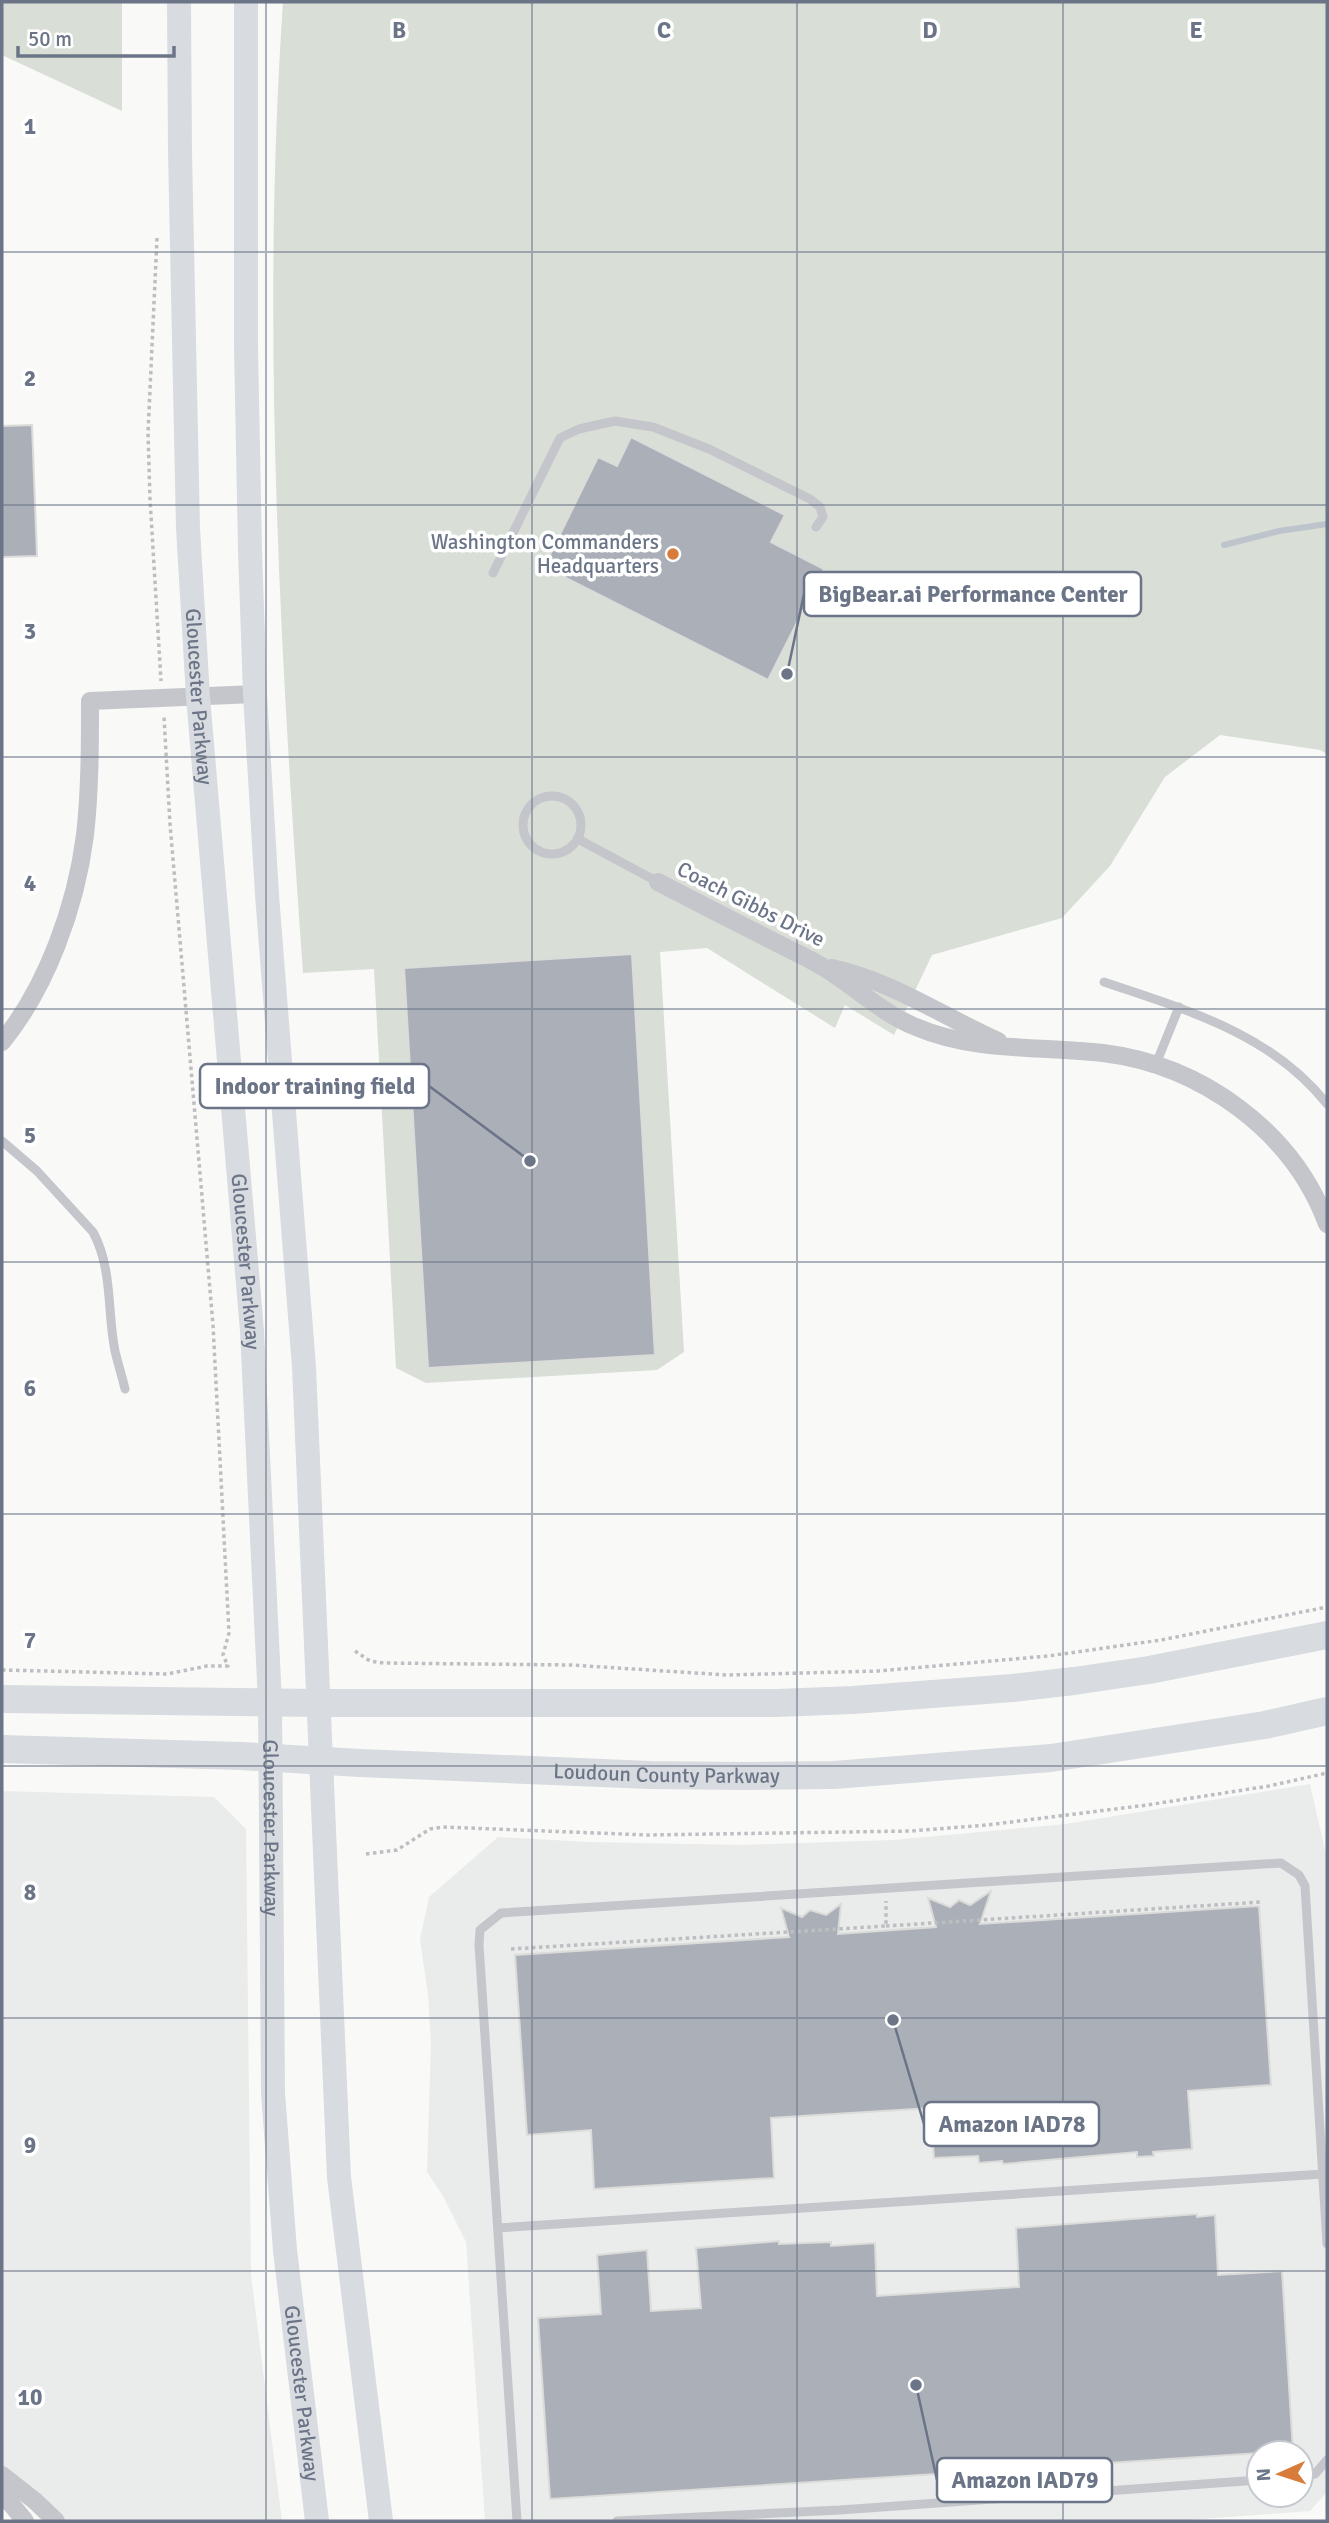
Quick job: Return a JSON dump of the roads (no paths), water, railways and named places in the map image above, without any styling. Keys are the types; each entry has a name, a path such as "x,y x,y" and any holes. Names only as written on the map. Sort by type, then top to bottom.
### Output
{"main road":[{"name":"Gloucester Parkway","path":"179,2 184,418 198,697 252,1331 270,1702 274,2105 285,2250 317,2521"},
{"path":"246,2 250,537 255,694 267,895 304,1367 339,2177 381,2521"},
{"path":"2,1699 320,1703 776,1703 852,1700 1012,1688 1149,1671 1327,1635"},
{"name":"Loudoun County Parkway","path":"2,1749 321,1759 360,1763 650,1775 834,1774 1051,1758 1265,1725 1327,1711"}],"street":[{"path":"2,1042 17,1023 46,972 70,902 85,836 90,701 255,694"},
{"name":"Coach Gibbs Drive","path":"658,883 824,967 887,1013 918,1028 975,1044 1105,1053 1156,1064 1203,1084 1258,1124 1284,1150 1307,1181 1327,1224"},
{"name":"Coach Gibbs Drive","path":"824,967 861,975 893,987 964,1026 1011,1046"},
{"path":"2,2476 56,2521"},
{"path":"2,2493 25,2521"}],"lane":[{"path":"493,573 560,438 579,429 615,421 653,426 709,449 810,499 824,516 816,527"},
{"path":"557,795 567,799 577,808 580,818 581,830 578,839 571,848 562,853 541,852 531,846 525,837 522,824 524,814 533,801 542,796 557,795"},
{"path":"578,839 658,883"},
{"path":"1104,982 1205,1016 1255,1041 1285,1061 1327,1104"},
{"path":"1156,1064 1179,1007"},
{"path":"2,1141 37,1171 97,1239 105,1266 115,1351 125,1389"},
{"path":"517,2521 478,1945 481,1930 502,1913 1281,1863 1299,1875 1305,1886 1326,2174 1327,2244"},
{"path":"498,2228 1326,2174"},
{"path":"1315,2474 1327,2460"},
{"path":"617,2521 840,2510 1245,2481"},
{"path":"840,2510 841,2521"}],"waterway":[{"path":"1224,545 1279,531 1327,524"}],"place":[{"name":"Washington Commanders Headquarters","path":"673,554"},
{"name":"BigBear.ai Performance Center","path":"787,674"},
{"name":"Indoor training field","path":"530,1161"},
{"name":"Amazon IAD78","path":"893,2020"},
{"name":"Amazon IAD79","path":"916,2385"}]}
